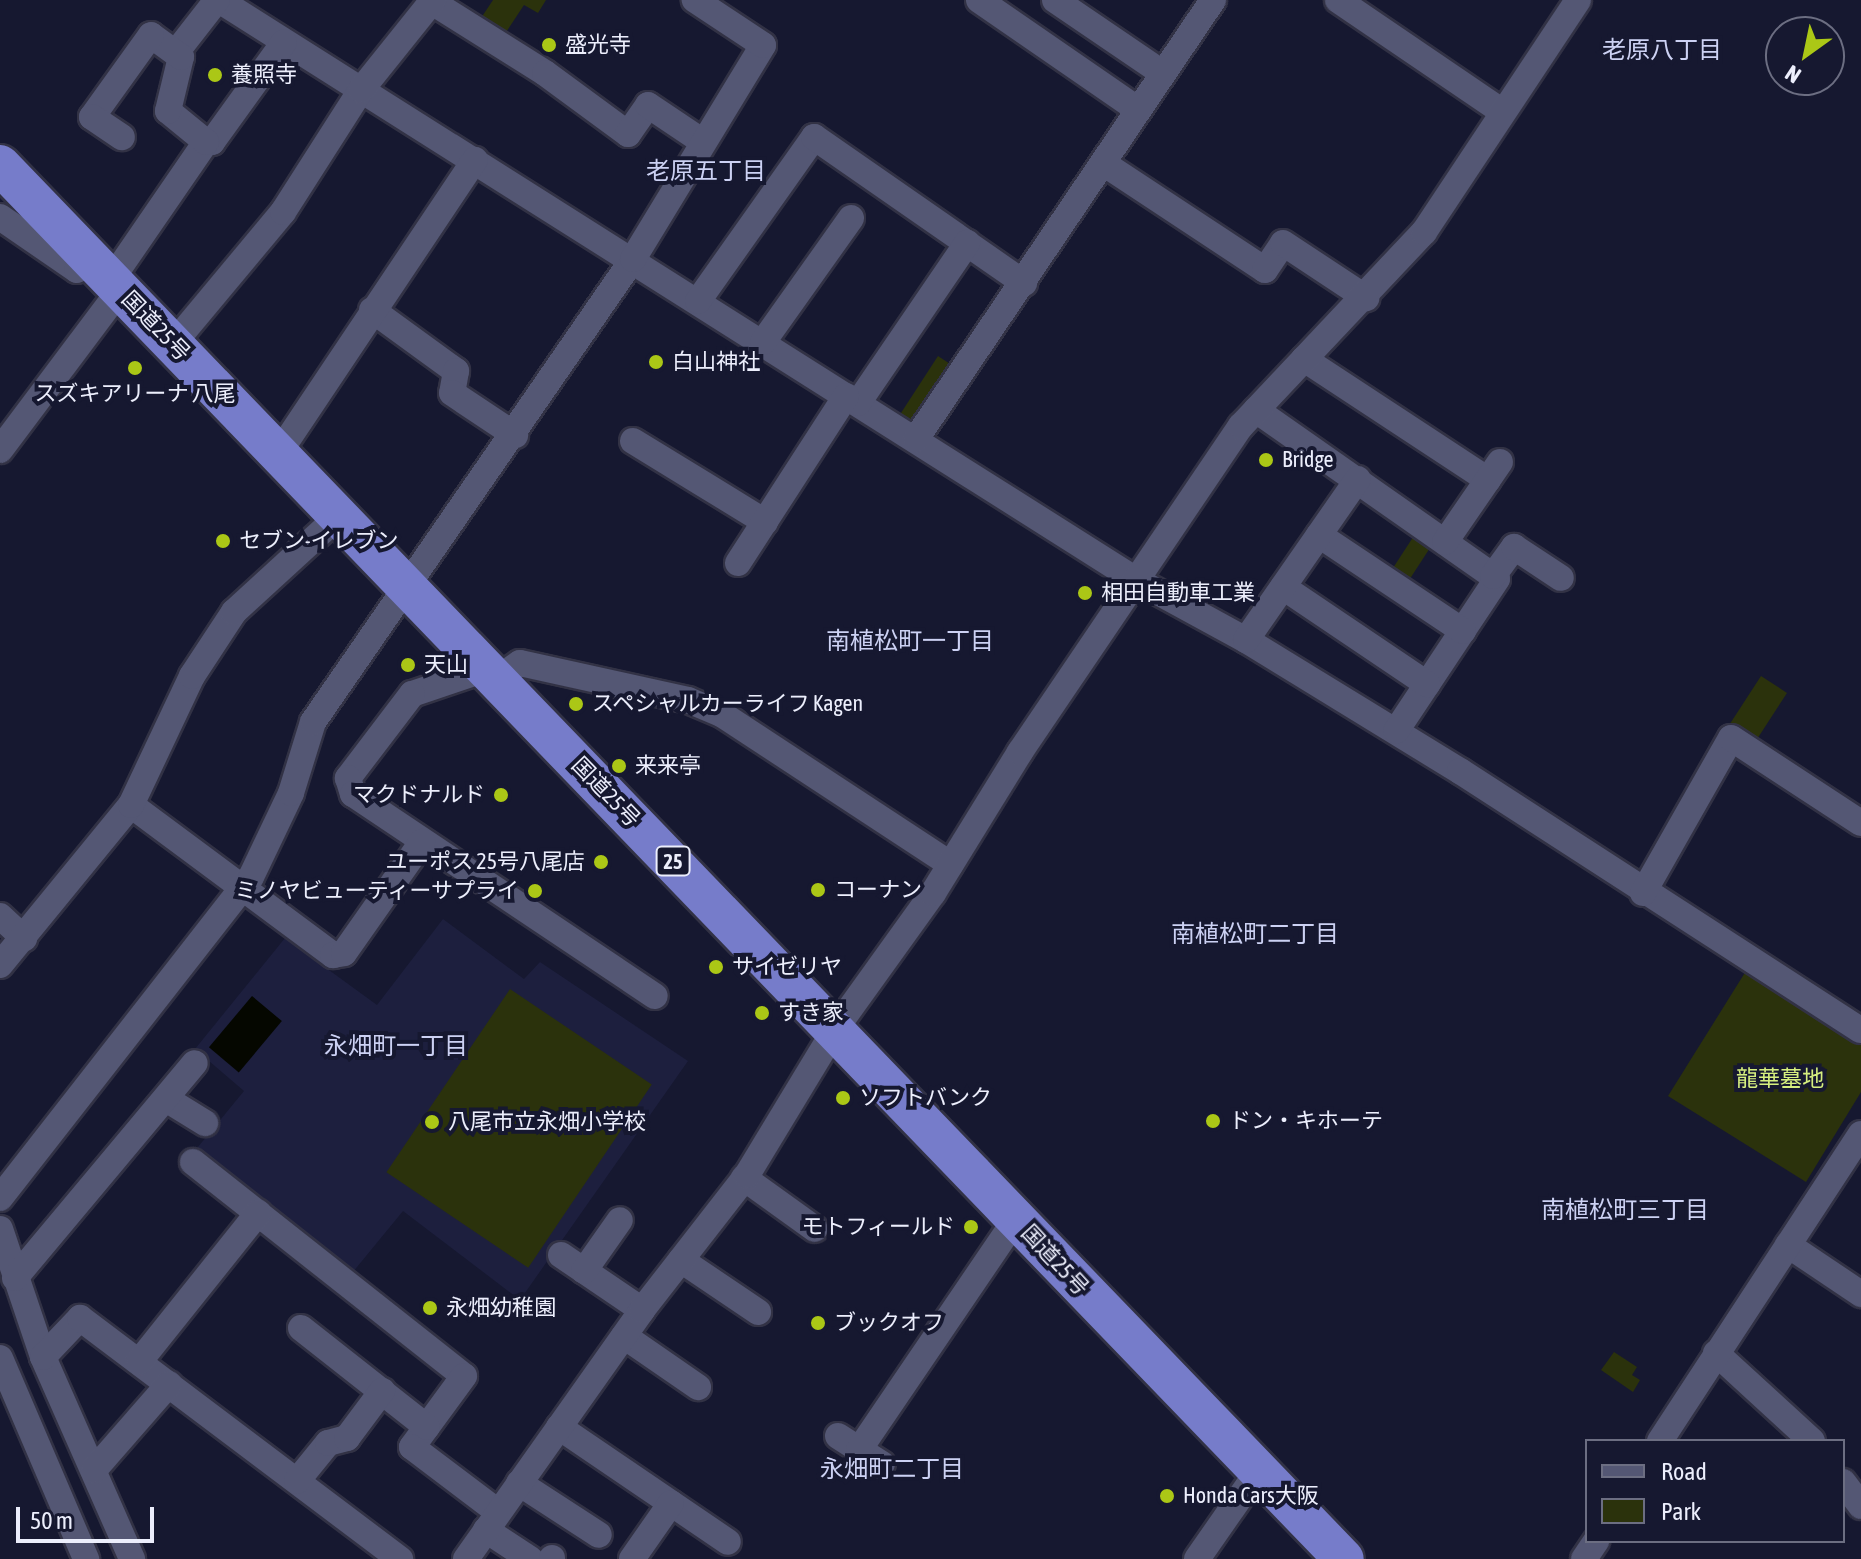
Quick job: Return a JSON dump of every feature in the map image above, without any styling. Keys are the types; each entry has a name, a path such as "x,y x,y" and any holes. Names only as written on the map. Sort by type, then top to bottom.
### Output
{"highway":[{"name":"国道25号","path":"0,165 836,1028 1257,1473 1344,1559"}],"street":[{"path":"178,50 218,0 633,259 1136,580 1246,640 1396,731 1643,893 1861,1030"},
{"path":"0,1198 242,889 269,846 313,722 406,582 515,435 633,259 763,45 695,0"},
{"path":"979,0 1137,109"},
{"path":"1055,0 1161,72"},
{"path":"916,439 1024,283 1161,72 1213,0"},
{"path":"1338,0 1503,112"},
{"path":"466,1559 642,1310 744,1178 836,1028 950,864 1136,580 1256,410 1366,298 1424,232 1578,0"},
{"path":"173,344 283,212 361,90 432,1 545,73 628,134 648,105 703,142"},
{"path":"122,137 92,117 151,35 178,50 181,57 168,111 206,142 212,142 284,42"},
{"path":"698,301 814,137 1024,283"},
{"path":"0,450 108,277 206,142"},
{"path":"278,454 475,160"},
{"path":"1103,163 1265,270 1283,243 1366,298"},
{"path":"0,217 77,270 108,277"},
{"path":"763,342 851,218"},
{"path":"738,563 967,243"},
{"path":"372,310 456,371 452,393 515,435"},
{"path":"1304,359 1494,471 1445,542"},
{"path":"1256,410 1497,579 1396,731"},
{"path":"633,441 765,522"},
{"path":"1246,640 1358,479"},
{"path":"0,965 131,805 192,676 234,612 340,515"},
{"path":"1319,535 1463,631"},
{"path":"1493,576 1514,547 1561,578"},
{"path":"1283,587 1427,684"},
{"path":"655,996 353,794 348,778 412,694 492,674 520,663 688,700 725,716 950,864"},
{"path":"1643,893 1731,738 1861,823"},
{"path":"131,805 333,955 344,953 422,842"},
{"path":"0,916 24,938"},
{"path":"15,1278 195,1063"},
{"path":"166,1099 205,1123"},
{"path":"1661,1439 1861,1134"},
{"path":"193,1162 464,1376 412,1447 530,1559"},
{"path":"744,1178 815,1229"},
{"path":"139,1362 258,1213"},
{"path":"882,1464 848,1443 1016,1219"},
{"path":"584,1271 620,1220"},
{"path":"0,1229 43,1357 132,1559"},
{"path":"1788,1245 1861,1294"},
{"path":"561,1255 642,1310"},
{"path":"681,1260 758,1312"},
{"path":"43,1357 80,1318 400,1559"},
{"path":"301,1328 427,1427"},
{"path":"624,1336 698,1387"},
{"path":"1716,1353 1810,1439"},
{"path":"0,1358 86,1559"},
{"path":"94,1470 169,1384"},
{"path":"297,1481 328,1443 347,1438 382,1391"},
{"path":"559,1427 728,1542"},
{"path":"1197,1559 1257,1473"},
{"path":"519,1483 599,1535"},
{"path":"1845,1485 1861,1506"},
{"path":"632,1559 671,1503"}],"shaded area":[{"name":"八尾市立永畑小学校","path":"443,919 524,979 540,962 688,1061 520,1300 403,1211 348,1278 193,1153 244,1091 195,1049 285,938 377,1005"},
{"path":"252,996 282,1021 239,1072 209,1047"}],"green space":[{"path":"493,0 546,0 538,13 524,5 501,40 477,24"},
{"path":"938,356 955,367 916,426 899,416"},
{"path":"1419,528 1436,539 1408,582 1391,571"},
{"path":"1761,676 1787,693 1753,745 1727,728"},
{"name":"龍華墓地","path":"1746,971 1861,1041 1861,1092 1806,1182 1668,1096"},
{"path":"510,989 652,1085 528,1268 386,1172"},
{"path":"1614,1352 1637,1367 1632,1375 1640,1380 1633,1392 1601,1370"}],"place":[{"name":"盛光寺","path":"549,45"},
{"name":"養照寺","path":"215,75"},
{"name":"白山神社","path":"656,362"},
{"name":"スズキアリーナ 八尾","path":"135,368"},
{"name":"Bridge","path":"1266,460"},
{"name":"セブン-イレブン","path":"223,541"},
{"name":"相田自動車工業","path":"1085,593"},
{"name":"天山","path":"408,665"},
{"name":"スペシャルカーライフ Kagen","path":"576,704"},
{"name":"来来亭","path":"619,766"},
{"name":"マクドナルド","path":"501,795"},
{"name":"ユーポス 25号八尾店","path":"601,862"},
{"name":"コーナン","path":"818,890"},
{"name":"ミノヤビューティーサプライ","path":"535,891"},
{"name":"サイゼリヤ","path":"716,967"},
{"name":"すき家","path":"762,1013"},
{"name":"ソフトバンク","path":"843,1098"},
{"name":"ドン・キホーテ","path":"1213,1121"},
{"name":"八尾市立永畑小学校","path":"432,1122"},
{"name":"モトフィールド","path":"971,1227"},
{"name":"永畑幼稚園","path":"430,1308"},
{"name":"ブックオフ","path":"818,1323"},
{"name":"Honda Cars大阪","path":"1167,1496"}],"district":[{"name":"老原八丁目","path":"1662,50"},
{"name":"老原五丁目","path":"706,171"},
{"name":"南植松町一丁目","path":"910,641"},
{"name":"南植松町二丁目","path":"1255,934"},
{"name":"永畑町一丁目","path":"396,1046"},
{"name":"南植松町三丁目","path":"1625,1210"},
{"name":"永畑町二丁目","path":"892,1469"}]}
